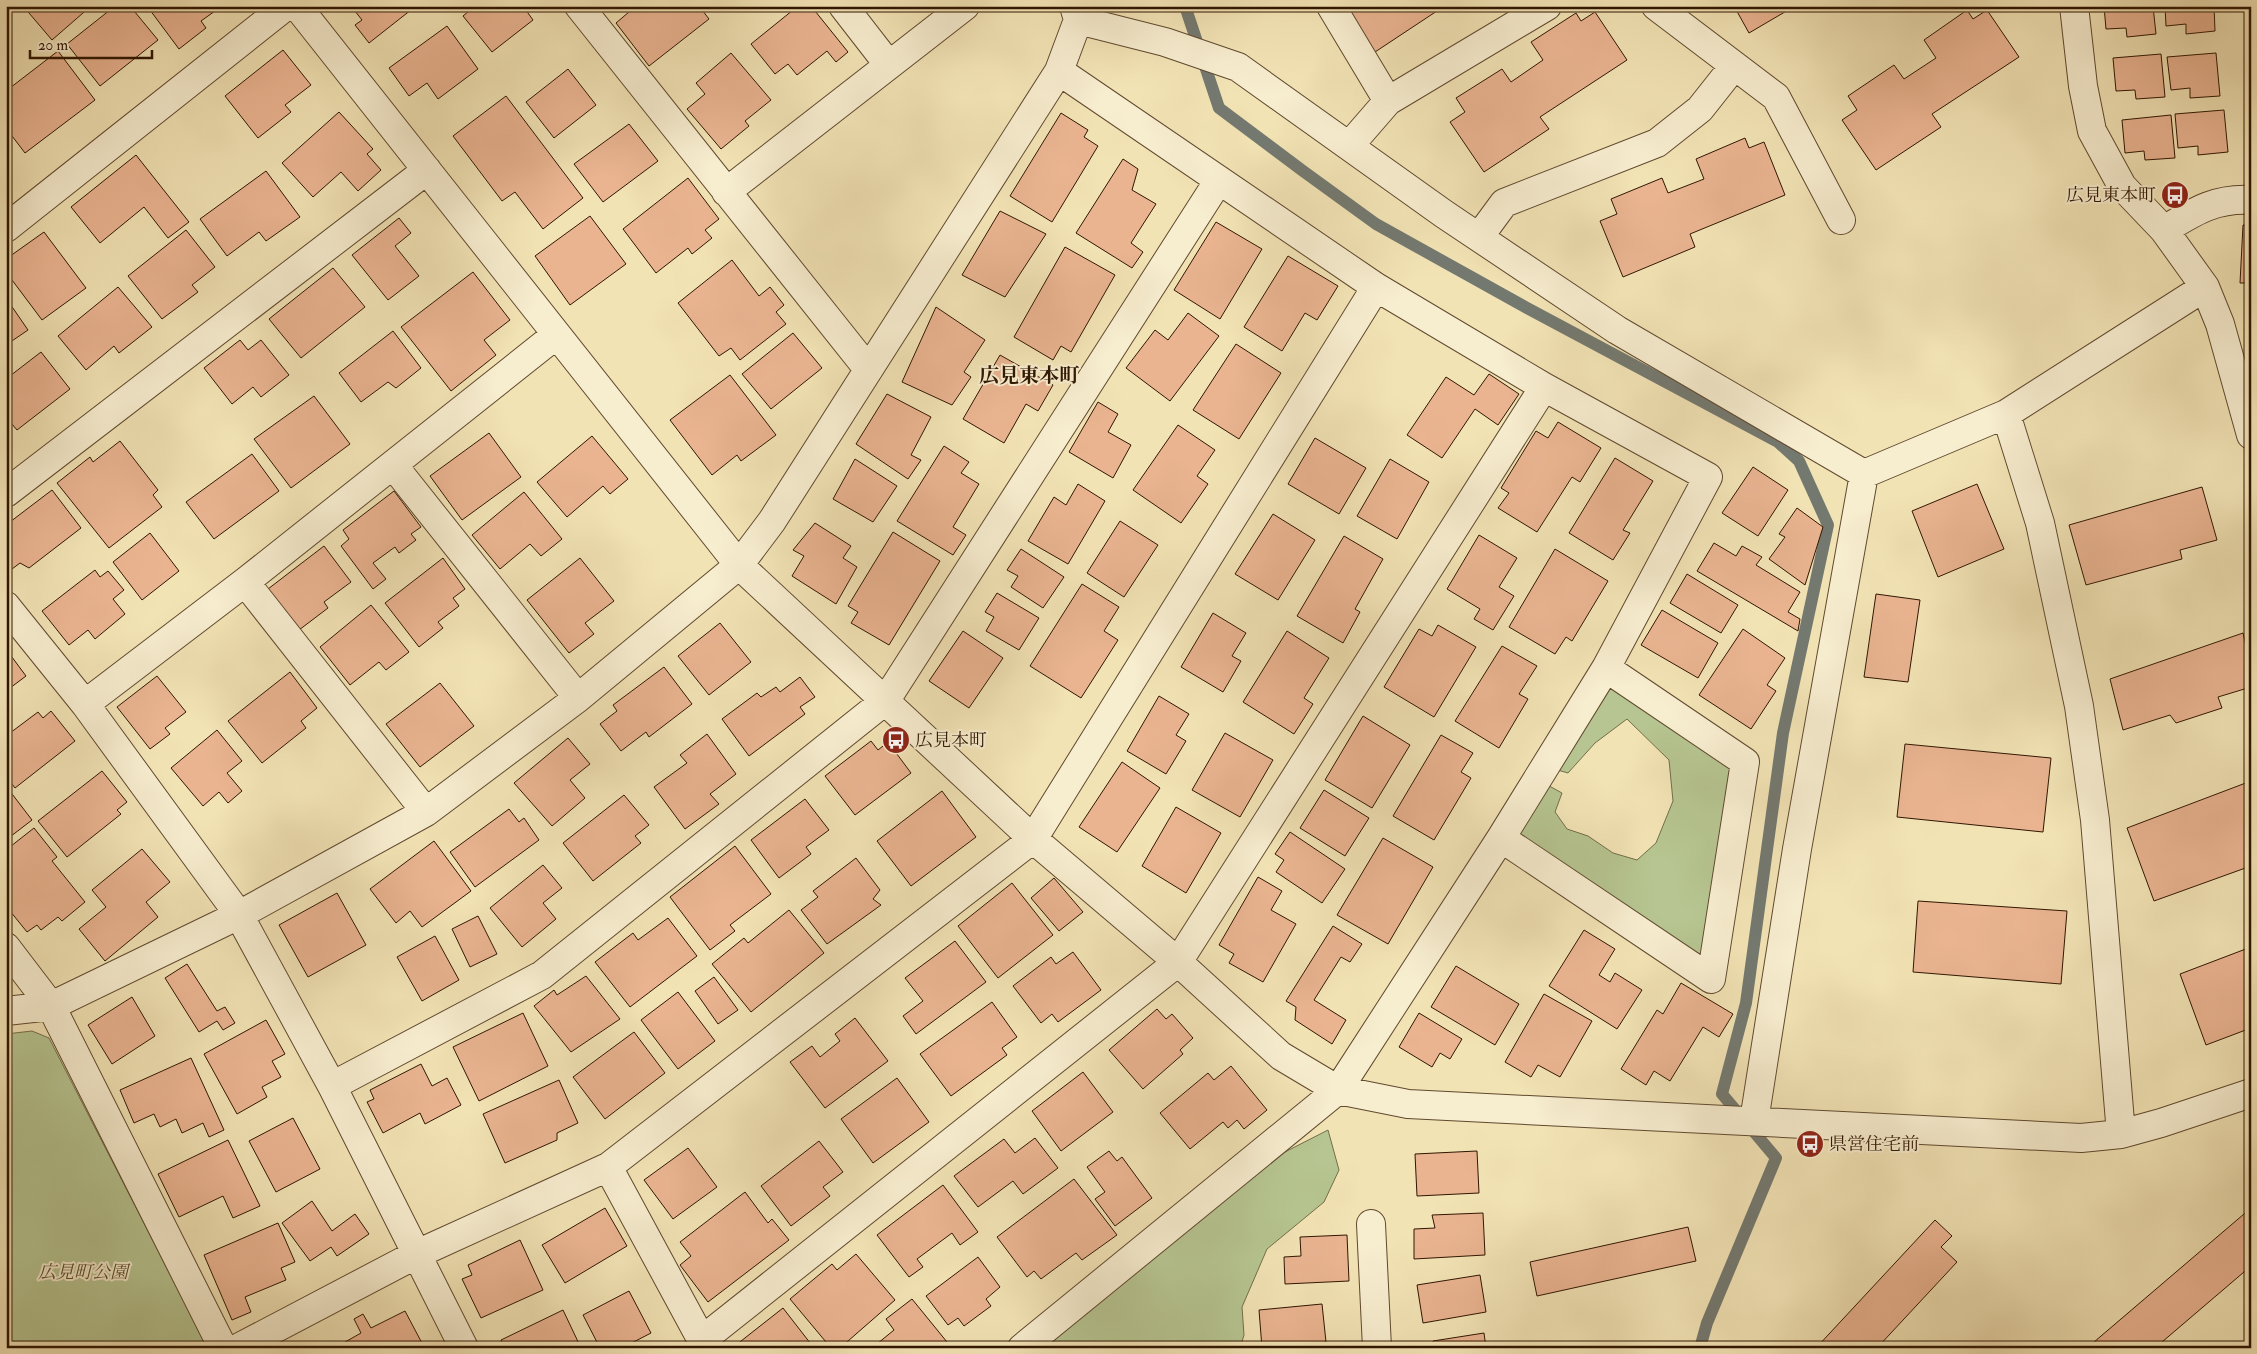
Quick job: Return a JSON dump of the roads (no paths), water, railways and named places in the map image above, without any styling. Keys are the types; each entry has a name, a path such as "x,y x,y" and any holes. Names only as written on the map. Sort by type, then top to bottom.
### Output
{"street":[{"path":"6,228 286,6"},
{"path":"297,6 739,565 1033,839 1178,962 1281,1056 1338,1090 1408,1104 2081,1138 2121,1134 2161,1123 2251,1093"},
{"path":"579,6 868,369"},
{"path":"843,6 888,64"},
{"path":"726,192 888,64 965,6"},
{"path":"1330,6 1388,101"},
{"path":"1349,146 1388,101 1547,6"},
{"path":"1656,6 1776,97 1841,220"},
{"path":"2074,6 2083,86 2092,131 2122,186 2164,230 2205,287 2220,324 2251,434"},
{"path":"6,1011 52,1006 239,915 426,812 578,698 739,565 772,520 1059,71 1076,13 1238,67 1479,237 1617,330 1864,474"},
{"path":"1479,237 1504,203 1656,143 1700,109 1734,66"},
{"path":"1022,1348 1338,1090 1501,838 1606,668 1708,477 1544,387 1376,287 1059,71"},
{"path":"6,493 428,170"},
{"path":"332,1086 542,975 886,700 1219,180"},
{"path":"2164,230 2203,207 2239,200 2251,200"},
{"path":"238,1348 417,1254 608,1167 1033,839 1376,287"},
{"path":"1864,474 2006,414 2205,287"},
{"path":"85,704 245,582 556,335"},
{"path":"608,1167 704,1344 1178,962 1544,387"},
{"path":"2006,414 2040,523 2079,706 2095,820 2121,1134"},
{"path":"393,465 578,698"},
{"path":"1754,1121 1797,849 1864,474"},
{"path":"245,582 426,812"},
{"path":"6,606 85,704 239,915 332,1086 464,1348"},
{"path":"1501,838 1711,979 1745,762 1606,668"},
{"path":"6,947 52,1006 223,1348"},
{"path":"1371,1224 1378,1348"}],"waterway":[{"path":"1185,6 1219,108 1376,224 1527,308 1778,442 1799,461 1828,525 1783,733 1746,1003 1722,1094 1776,1158 1707,1323 1700,1348"}],"place":[{"name":"広見東本町","path":"2175,195"},
{"name":"広見本町","path":"896,740"},
{"name":"県営住宅前","path":"1810,1144"}],"district":[{"name":"広見東本町","path":"1029,375"}],"park label":[{"name":"広見町公園","path":"83,1272"}]}
